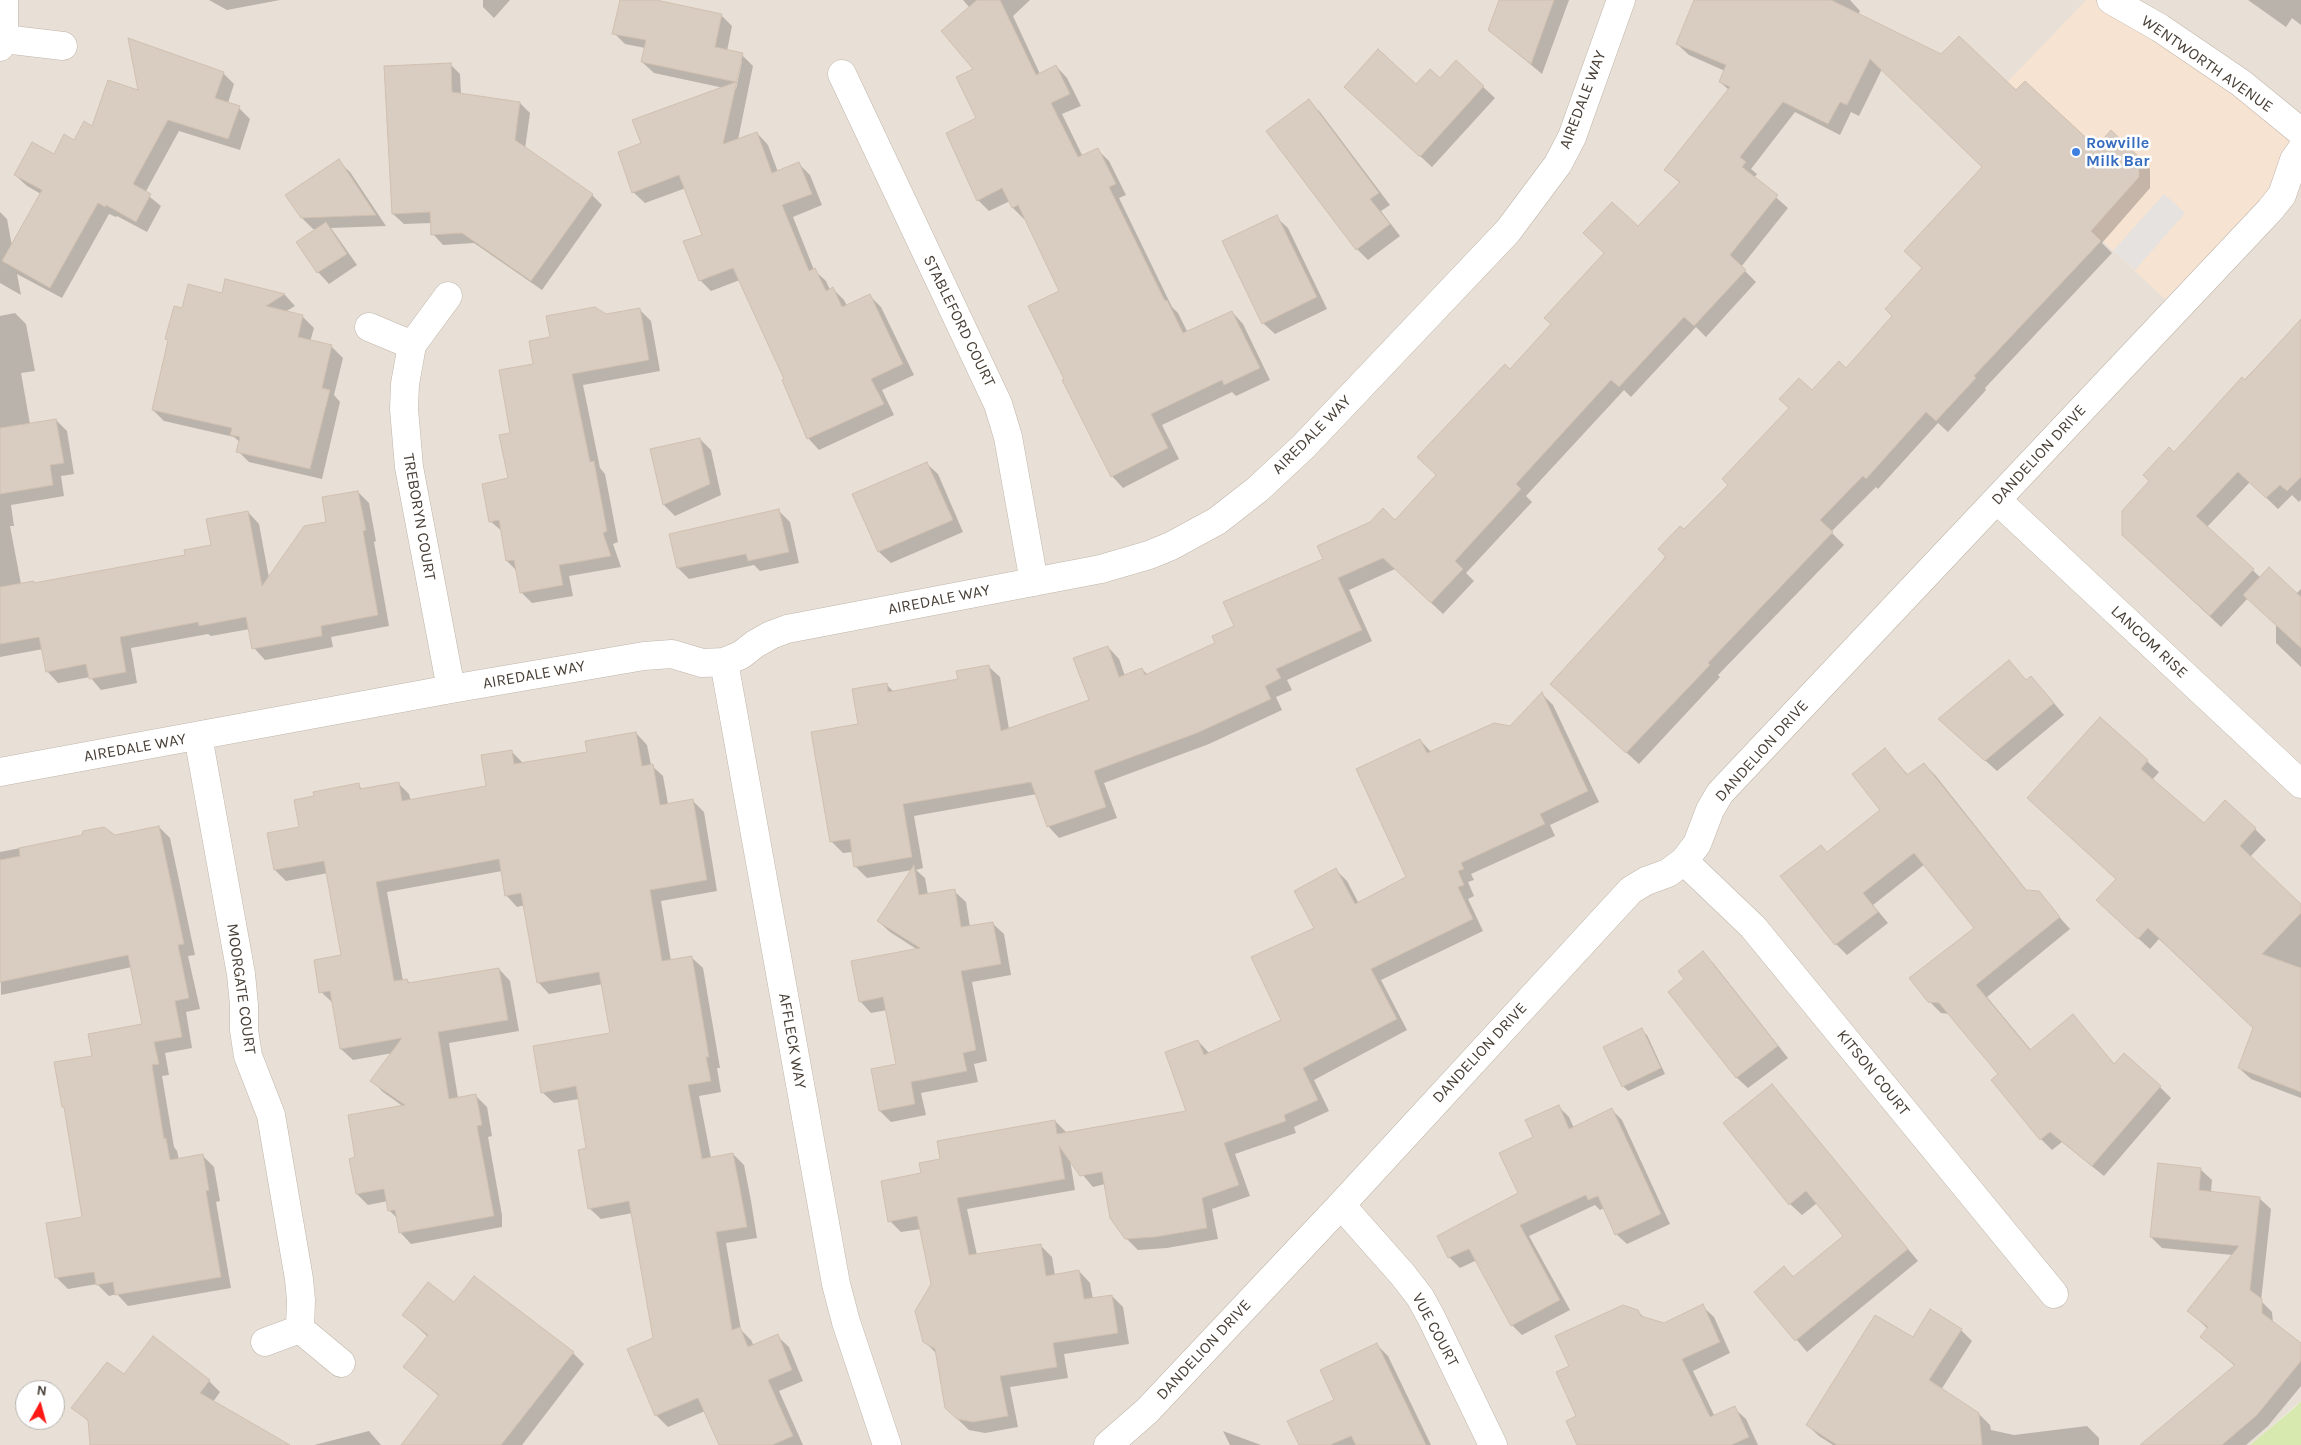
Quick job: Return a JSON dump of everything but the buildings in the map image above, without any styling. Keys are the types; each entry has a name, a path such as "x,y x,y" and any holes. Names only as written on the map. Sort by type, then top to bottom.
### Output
{"street":[{"path":"4,0 2,43 63,46"},
{"name":"AIREDALE WAY","path":"0,772 451,689 644,656 672,654 702,663 724,662 741,656 770,634 1131,561 1192,536 1217,521 1258,489 1304,446 1470,272 1535,197 1558,164 1572,136 1621,0"},
{"name":"WENTWORTH AVENUE","path":"2111,0 2160,28 2241,83 2301,132"},
{"name":"STABLEFORD COURT","path":"842,74 998,404 1008,437 1034,582"},
{"name":"DANDELION DRIVE","path":"1108,1445 1147,1411 1341,1205 1631,890 1646,881 1668,873 1684,861 1697,844 1710,810 1720,793 2270,210 2282,195 2294,160 2301,150"},
{"name":"TREBORYN COURT","path":"448,296 412,345 405,384 406,438 451,689"},
{"path":"369,327 412,345"},
{"name":"LANCOM RISE","path":"1997,500 2301,784"},
{"name":"AFFLECK WAY","path":"724,662 836,1284 846,1322 887,1445"},
{"name":"MOORGATE COURT","path":"198,736 241,974 244,1030 248,1056 271,1116 290,1223 301,1300 300,1329"},
{"name":"KITSON COURT","path":"1684,861 1753,927 2054,1294"},
{"name":"VUE COURT","path":"1341,1205 1420,1297 1432,1317 1492,1445"},
{"path":"265,1342 300,1329 341,1363"},
{"name":"AFFLECK WAY","path":"877,1417 900,1445"}],"shaded area":[{"path":"0,0 2301,0 2301,1401 2250,1445 0,1445"},
{"path":"2086,0 2111,0 2160,28 2301,150 2176,309 1971,120"},
{"path":"2164,194 2185,213 2135,270 2113,251"}],"green space":[{"path":"2301,1401 2301,1445 2250,1445 2294,1408"}],"place":[{"name":"Rowville Milk Bar","path":"2076,152"}]}
